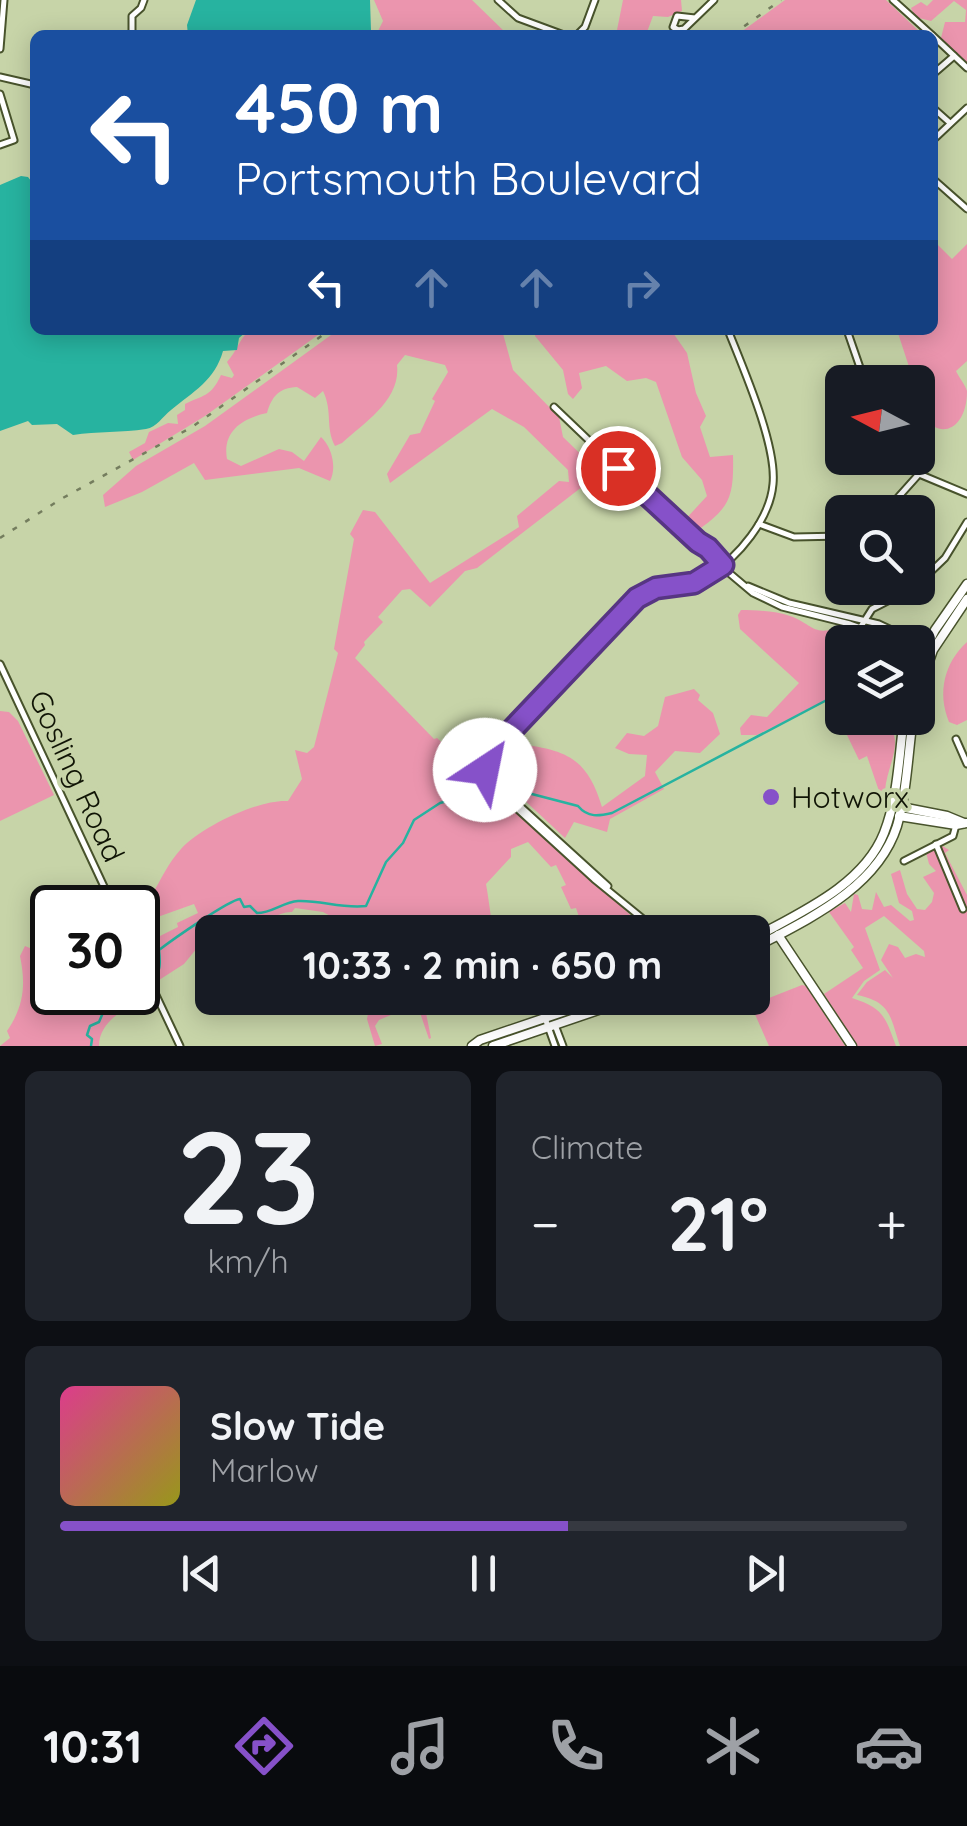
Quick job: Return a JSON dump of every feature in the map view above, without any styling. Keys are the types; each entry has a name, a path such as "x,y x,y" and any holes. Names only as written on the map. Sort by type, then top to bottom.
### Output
{"main road":[{"path":"935,635 967,584"},
{"path":"935,639 967,599"},
{"path":"770,928 854,876 876,850 895,811 902,735"},
{"path":"770,941 865,878 885,852 910,735"},
{"path":"895,811 947,816 962,824"},
{"path":"781,936 852,1046"},
{"path":"493,1046 564,1015"},
{"path":"472,1046 573,1015"}],"street":[{"path":"0,49 4,0"},
{"path":"132,30 132,15 142,8 144,0"},
{"path":"498,0 518,18 550,30"},
{"path":"582,30 595,0"},
{"path":"695,18 714,0"},
{"path":"893,0 926,30"},
{"path":"938,41 967,68"},
{"path":"938,70 954,56"},
{"path":"0,78 30,84"},
{"path":"0,94 14,140 0,145"},
{"path":"938,136 967,108"},
{"path":"938,113 950,124"},
{"path":"938,183 967,210"},
{"path":"639,915 514,806 491,781 485,770 487,757 637,598 656,588 694,583 723,565 759,524 772,492 772,461 730,335"},
{"path":"849,335 859,365"},
{"path":"554,407 753,593 776,605 849,625"},
{"path":"900,495 918,475"},
{"path":"921,475 967,494"},
{"path":"935,567 967,522"},
{"path":"759,524 794,537 825,536"},
{"path":"745,585 789,603 871,625"},
{"path":"861,625 879,605"},
{"name":"Gosling Road","path":"0,664 103,885"},
{"path":"956,739 967,764"},
{"path":"904,861 953,836 962,824"},
{"path":"936,844 963,909"},
{"path":"160,1004 180,1046"},
{"path":"550,1021 555,1046"},
{"path":"550,1021 562,1046"}],"shaded area":[{"path":"374,0 472,0 503,30 378,30 383,21"},
{"path":"623,0 681,0 682,11 668,17 653,16 648,30 617,30"},
{"path":"785,0 886,0 918,30 744,30"},
{"path":"933,0 967,0 967,64 941,38 945,22 965,22 966,10 954,1 931,21 915,17 911,8 921,2 927,6"},
{"path":"967,244 967,361 956,371 967,391 965,408 959,420 942,429 935,426 935,365 908,365 899,335 938,335 938,245 952,259"},
{"path":"318,335 205,416 133,460 129,452 145,443 149,432 168,423 178,424 177,415 185,410 185,404 210,391 221,375 232,378 227,362 243,337"},
{"path":"331,335 503,335 513,370 559,417 563,437 600,473 477,568 465,571 430,607 410,589 402,590 378,617 383,622 355,658 434,739 630,915 578,915 576,908 571,909 561,887 566,885 556,865 551,867 528,842 511,849 511,857 486,884 491,915 328,915 295,908 278,915 195,915 195,951 184,964 160,979 160,936 198,913 194,904 160,916 160,885 157,885 176,854 202,832 231,816 288,801 302,779 295,750 307,753 314,747 338,653 334,649 354,539 350,534 363,510 375,512 430,583 519,527 517,516 559,481 569,482 568,470 524,427 492,409 390,483 387,474 410,435 420,433 435,401 432,399 448,372 445,365 405,355 397,365 397,378 387,400 342,443 335,446 332,439 323,391 315,398 297,387 277,394 267,413 242,422 231,433 227,459 241,466 279,449 304,461 321,437 332,458 330,481 299,468 205,480 194,463 105,507 103,495 136,466 205,426"},
{"path":"674,335 687,353 706,416 700,427 710,457 733,455 731,492 716,516 695,532 683,522 707,496 702,480 682,457 656,382 646,378 627,381 606,366 579,373 582,388 573,399 568,394 563,370 535,336"},
{"path":"741,610 784,614 825,631 825,701 757,735 741,735 740,728 751,715 767,717 799,683 740,629"},
{"path":"967,642 967,720 957,725 949,722 943,689 953,659"},
{"path":"694,689 700,695 698,700 713,713 720,734 700,753 675,751 655,772 664,789 610,819 607,832 574,822 565,838 492,770 498,757 518,744 550,749 582,767 602,807 645,776 647,755 615,748 627,733 644,736 658,726 665,697"},
{"path":"0,711 9,712 18,721 54,795 0,821"},
{"path":"847,735 894,735 895,748 885,791 879,791 867,756 859,760"},
{"path":"941,845 949,850 945,853 967,895 967,1046 900,1046 883,1006 857,995 867,982 885,970 893,978 881,960 889,944 898,947 905,958 916,954 925,957 924,951 884,916 865,928 880,970 864,981 852,998 881,1014 896,1046 857,1046 824,994 863,968 851,950 854,947 829,912 845,903 851,912 854,894 858,895 862,909 872,910 876,892 884,907 891,905 910,921 914,920 912,911 899,903 891,874 900,870 907,894 917,909 925,910 934,893 923,877 936,871 926,852"},
{"path":"25,946 30,948 30,1015 118,1015 104,1028 99,1046 0,1046 10,1038 7,1031 20,1004 20,956"},
{"path":"806,986 845,1046 769,1046 755,1015 770,1015 770,998"},
{"path":"368,1015 391,1015 375,1026 382,1044 375,1046"},
{"path":"421,1015 426,1015 429,1039"}],"water":[{"path":"196,0 370,0 371,30 188,30"},
{"path":"21,176 30,180 30,335 242,335 237,350 223,351 209,378 146,429 73,435 57,424 32,425 28,421 0,431 0,185"}],"waterway":[{"path":"501,780 513,780 528,793 578,806 590,814 612,813 825,701"},
{"path":"160,949 240,899 244,907 250,906 257,913 298,901 366,906 386,862 403,843 414,820 440,803 477,793 482,796 491,790"},
{"path":"91,1046 92,1039 87,1035 90,1026 99,1022 102,1015"}],"railway":[{"path":"739,30 781,0"},
{"path":"0,538 61,499 192,427 323,335"}],"place":[{"name":"Hotworx","path":"771,797"}],"route":[{"path":"485,770 489,754 637,598 656,588 694,583 723,565 618,468"}]}
